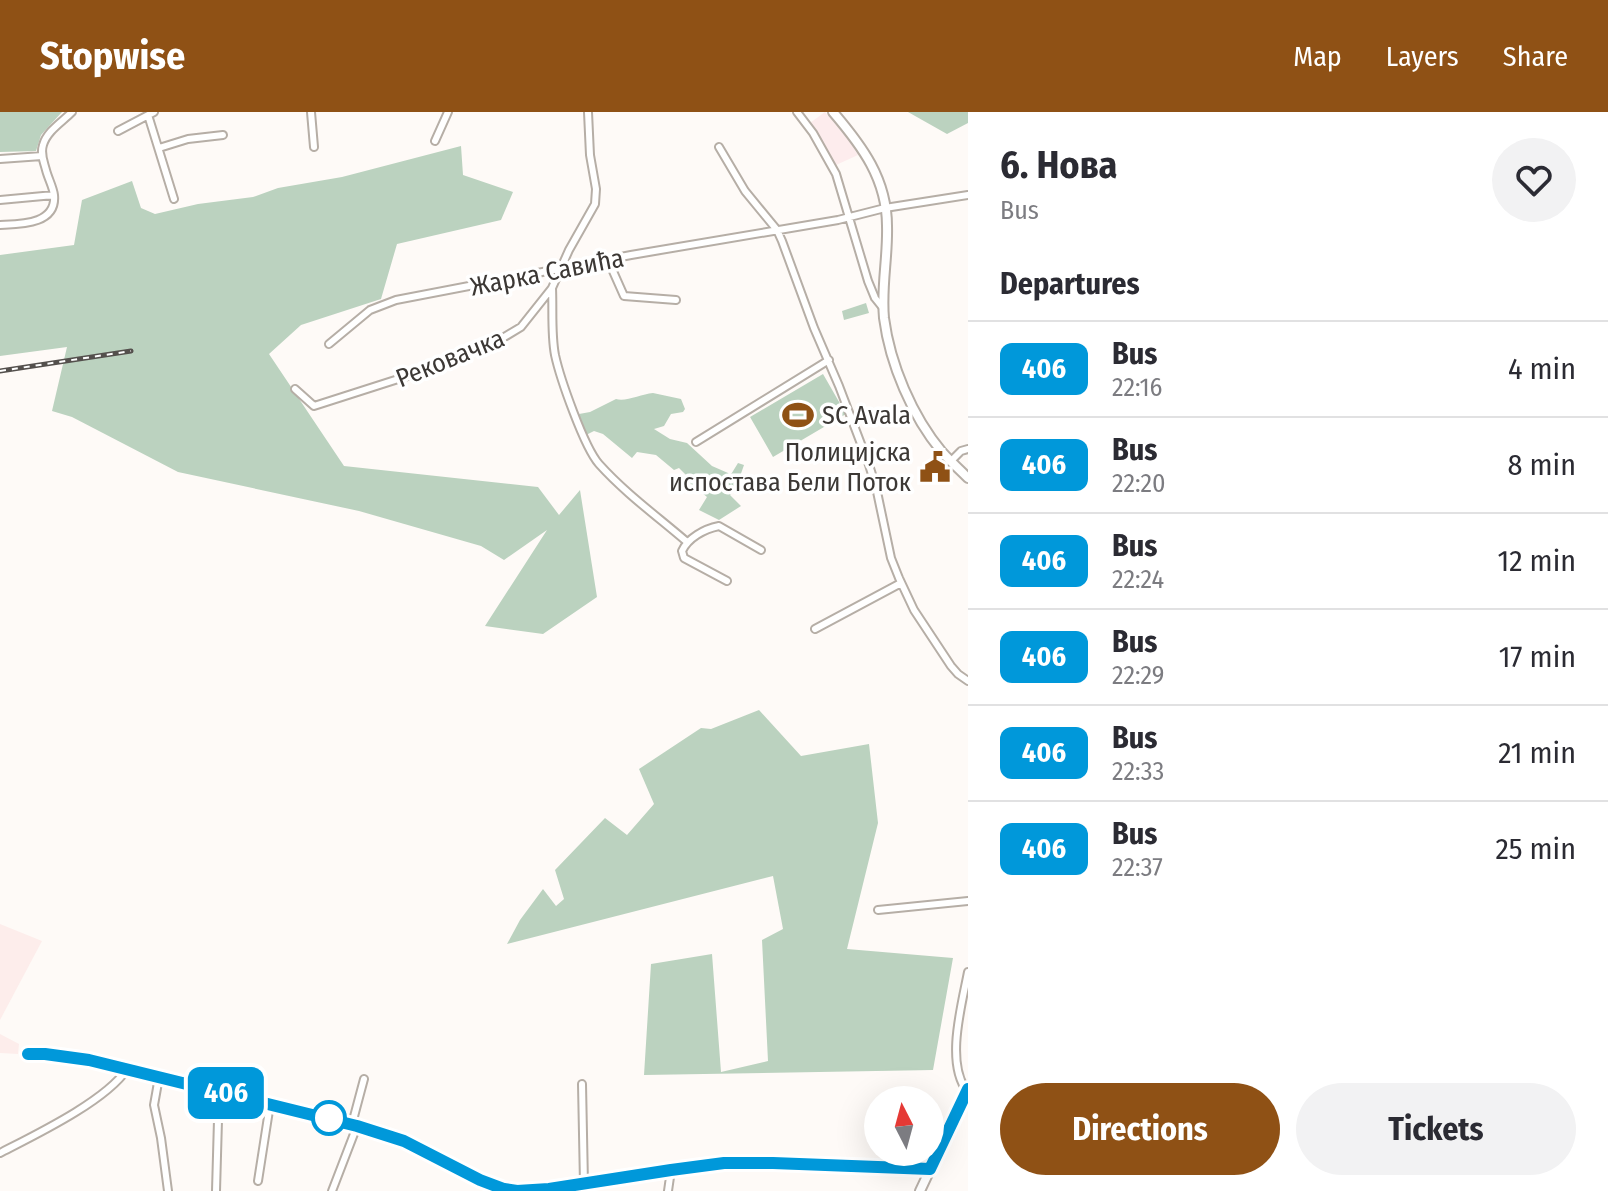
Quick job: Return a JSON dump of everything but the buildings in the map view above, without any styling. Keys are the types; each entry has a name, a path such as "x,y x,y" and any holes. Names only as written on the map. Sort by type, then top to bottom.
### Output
{"main road":[{"path":"833,112 870,161 879,181 888,225 884,309 900,377 936,444 968,478"},
{"path":"924,1189 930,1169 965,1103 968,1090"}],"street":[{"path":"0,225 36,222 52,206 54,195 42,147 72,112"},
{"path":"311,112 314,147"},
{"path":"435,141 448,112"},
{"name":"Рековачка","path":"295,389 314,406 399,380 496,342 521,327 552,288 595,204 588,112"},
{"path":"797,112 830,163 850,217 868,281 884,309"},
{"path":"118,131 151,114 174,199"},
{"path":"159,148 188,139 223,135"},
{"path":"719,147 745,191 777,230 876,487 889,551 901,583 914,610 951,666 968,681"},
{"path":"0,159 42,156"},
{"path":"0,200 54,195"},
{"name":"Жарка Савића","path":"329,344 370,310 396,300 968,195"},
{"path":"608,260 624,296 676,300"},
{"path":"552,288 556,358 591,451 607,472 687,542"},
{"path":"696,442 829,360"},
{"path":"951,461 961,451 968,449"},
{"path":"727,581 684,558 682,551 687,542 719,526 761,550"},
{"path":"815,629 901,583"},
{"path":"878,910 968,901"},
{"path":"968,972 957,1035 960,1077 968,1090"},
{"path":"28,1054 74,1058 127,1069 354,1125 404,1141 504,1189 528,1191 714,1164 930,1169"},
{"path":"0,1153 79,1109 114,1084 127,1069"},
{"path":"159,1077 154,1105 168,1191"},
{"path":"332,1191 354,1125 364,1079"},
{"path":"582,1084 584,1184"},
{"path":"216,1191 222,1092"},
{"path":"258,1181 270,1104"},
{"path":"668,1191 671,1170"}],"shaded area":[{"path":"825,112 858,155 836,165 810,123"},
{"path":"0,924 42,941 0,1020"},
{"path":"0,1034 19,1044 18,1054 0,1053"}],"green space":[{"path":"0,112 62,112 41,135 36,151 0,152"},
{"path":"908,112 968,112 968,123 947,134"},
{"path":"461,146 463,175 513,192 501,220 397,244 381,299 301,325 269,354 344,466 538,487 559,515 580,490 597,597 543,634 485,626 547,530 504,560 481,546 359,511 178,472 72,417 52,411 67,347 0,356 0,255 74,245 82,200 132,181 141,208 155,214 198,204 253,197 278,188 342,177"},
{"path":"866,303 869,313 844,320 842,311"},
{"name":"SC Avala","path":"823,374 846,414 773,457 750,417"},
{"path":"653,393 681,399 685,409 671,414 664,426 654,429 670,439 687,443 712,466 730,476 738,463 744,465 730,495 741,506 719,520 699,510 707,497 690,483 679,468 674,470 656,455 637,452 632,458 603,434 594,431 586,435 579,414 616,399"},
{"path":"759,710 801,756 869,744 878,823 847,949 953,958 933,1070 644,1075 651,964 712,954 721,1072 768,1061 762,940 783,929 773,876 507,944 543,889 556,906 564,899 555,870 605,818 627,835 654,804 639,769 701,728 711,729"}],"railway":[{"path":"0,371 131,351"}],"bus line":[{"name":"406","path":"28,1054 89,1060 357,1126 404,1141 480,1180 517,1191 724,1163 930,1169 968,1089"}],"place":[{"name":"SC Avala","path":"798,415"},
{"name":"Полицијска испостава Бели Поток","path":"935,467"}]}
